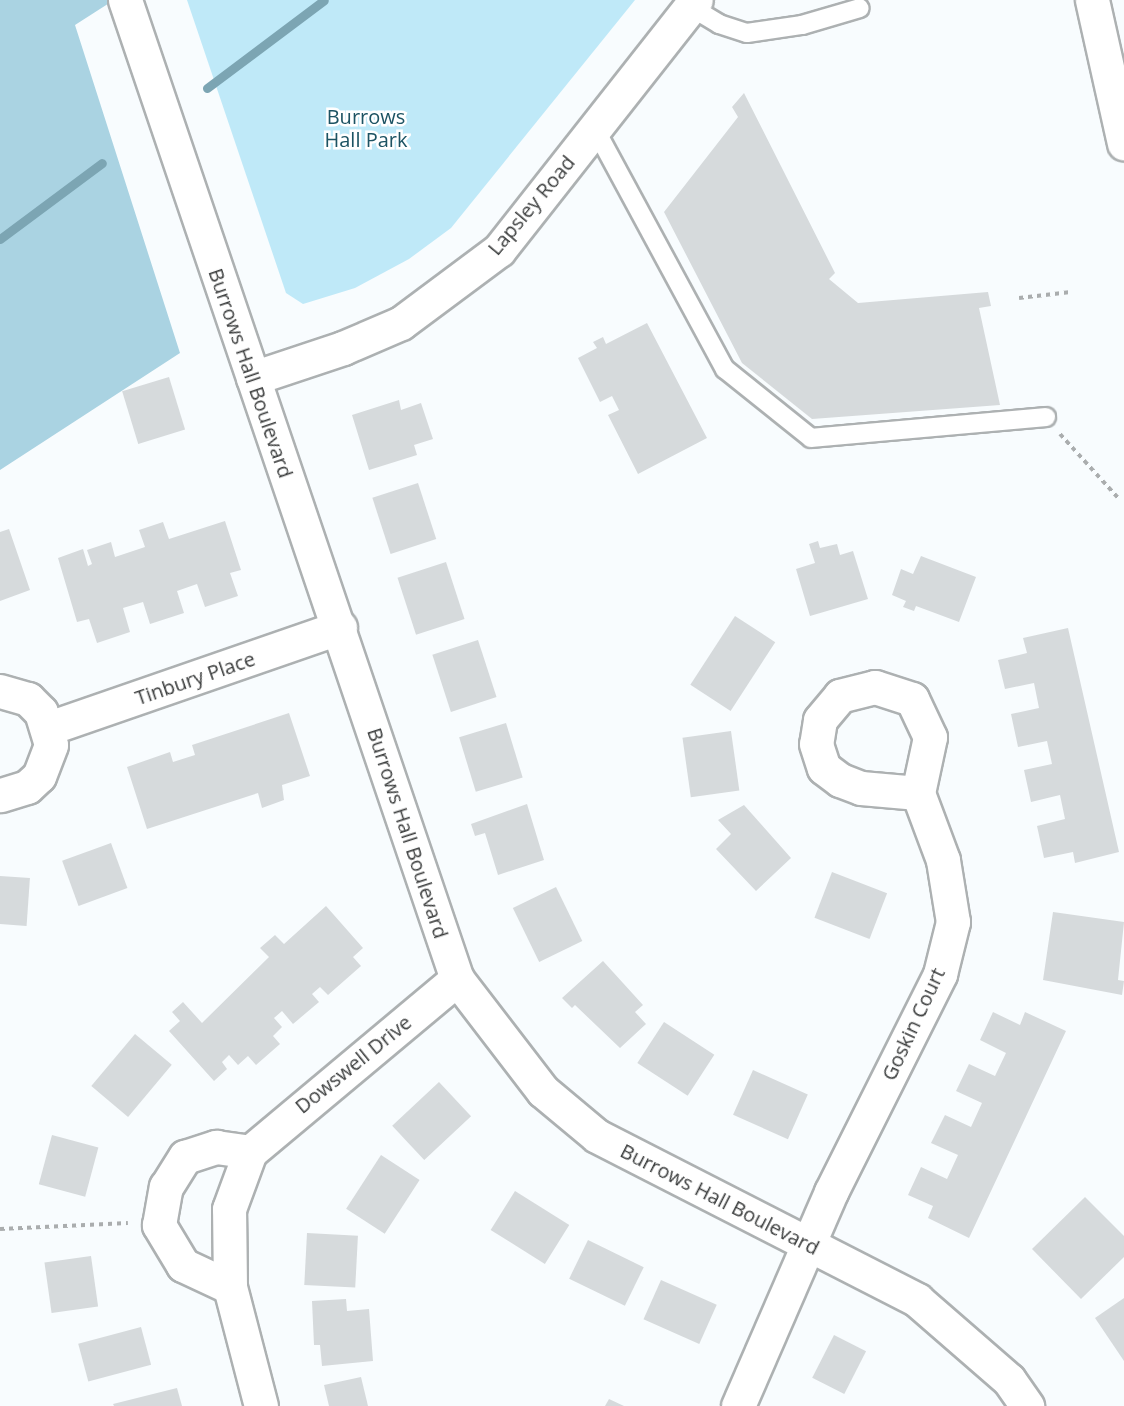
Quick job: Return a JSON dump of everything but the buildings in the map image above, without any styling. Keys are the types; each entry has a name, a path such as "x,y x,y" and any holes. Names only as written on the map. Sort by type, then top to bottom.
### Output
{"street":[{"name":"Burrows Hall Boulevard","path":"126,0 253,378 340,627 457,979 543,1091 597,1136 917,1300 1009,1380 1027,1406"},
{"path":"1092,0 1124,143"},
{"name":"Lapsley Road","path":"253,378 401,323 499,250 693,3"},
{"name":"Tinbury Place","path":"49,728 340,627"},
{"path":"0,691 28,699 41,712 49,728 48,761 39,776 27,787 0,795"},
{"name":"Goskin Court","path":"807,1244 940,974 953,922 943,860 918,793"},
{"name":"Dowswell Drive","path":"261,1406 230,1287 229,1209 250,1152 457,979"},
{"path":"230,1287 183,1265 159,1225 166,1187 185,1157 216,1147 250,1152"},
{"path":"738,1406 807,1244"}],"lane":[{"path":"693,3 719,24 747,33 802,25 860,8"},
{"path":"595,129 725,369 811,438 1046,417"}],"path":[{"path":"1019,298 1071,292"},
{"path":"1046,417 1100,482 1120,500"},
{"path":"0,1229 103,1222 159,1225"}],"green space":[{"name":"Burrows Hall Park","path":"187,0 635,0 451,228 409,259 355,288 303,304 286,293"}],"shaded area":[{"path":"0,0 114,0 75,25 180,353 0,470"}],"waterway":[{"path":"207,88 324,0"},
{"path":"0,239 102,163"}]}
